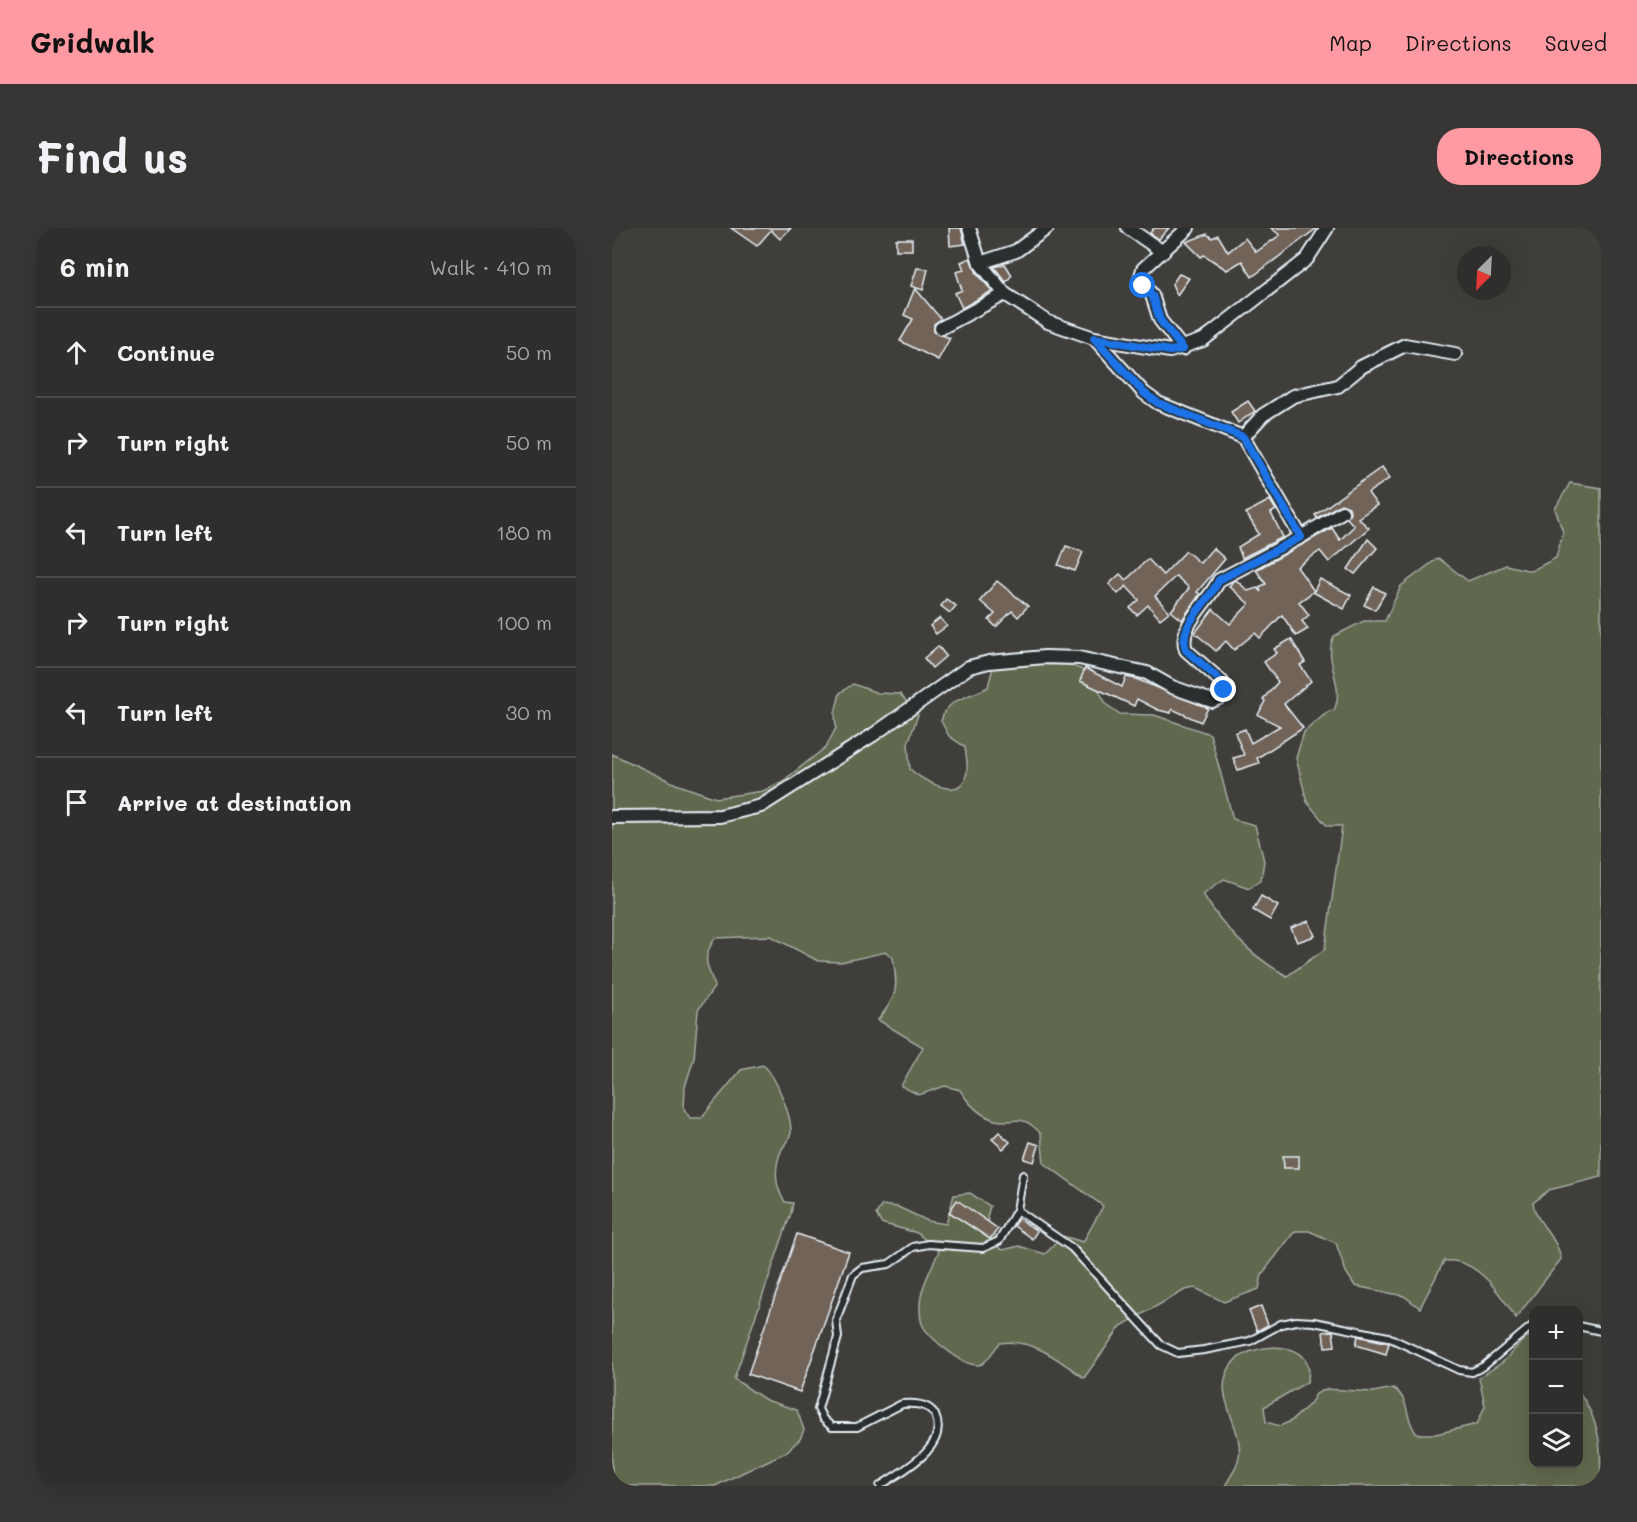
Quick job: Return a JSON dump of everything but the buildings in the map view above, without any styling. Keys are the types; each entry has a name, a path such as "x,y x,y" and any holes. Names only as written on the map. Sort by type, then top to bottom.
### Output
{"street":[{"path":"969,228 980,263 1005,294 1048,322 1094,338 1170,351 1183,349 1213,333 1307,259 1327,228"},
{"path":"980,263 1016,250 1047,228"},
{"path":"1128,228 1163,252"},
{"path":"1183,349 1160,320 1152,295 1140,280 1143,269 1188,228"},
{"path":"941,328 1005,294"},
{"path":"1094,338 1144,393 1169,408 1243,437 1301,537"},
{"path":"1243,437 1263,415 1293,396 1338,386 1360,367 1405,345 1455,354"},
{"path":"612,817 720,816 761,806 873,735 969,667 989,662 1045,657 1079,658 1148,673 1172,687 1212,701 1224,690 1222,682 1186,650 1184,636 1219,580 1301,537 1342,512"}],"lane":[{"path":"880,1486 924,1455 936,1435 938,1423 934,1412 922,1404 910,1403 902,1404 850,1429 832,1427 823,1419 818,1409 838,1337 837,1320 853,1275 862,1268 889,1264 913,1247 928,1244 983,1248 999,1241 1017,1210 1023,1175"},
{"path":"1017,1210 1072,1248 1161,1346 1178,1353 1236,1345 1270,1332 1281,1324 1305,1322 1388,1337 1459,1370 1472,1372 1484,1366 1529,1328"},
{"path":"1583,1327 1601,1331"}],"green space":[{"path":"1570,483 1601,488 1601,1177 1549,1190 1533,1203 1538,1218 1556,1244 1561,1259 1516,1318 1495,1288 1467,1265 1456,1261 1444,1261 1420,1308 1404,1296 1355,1286 1346,1272 1336,1243 1309,1231 1295,1231 1262,1274 1259,1289 1224,1302 1195,1288 1185,1290 1121,1326 1084,1378 1045,1352 1012,1342 1000,1343 982,1364 968,1363 949,1352 921,1322 920,1301 926,1279 939,1251 917,1233 881,1223 876,1214 882,1205 898,1207 928,1221 946,1224 954,1195 970,1193 990,1206 987,1217 999,1248 1003,1250 1019,1246 1045,1254 1063,1236 1083,1242 1103,1206 1044,1163 1041,1134 1028,1123 989,1118 974,1108 960,1090 945,1086 919,1095 901,1086 923,1047 878,1020 893,998 896,985 893,958 886,952 841,962 818,961 771,936 715,938 708,951 707,962 715,986 698,1010 694,1058 685,1087 684,1109 690,1118 701,1118 741,1070 763,1065 773,1077 782,1096 789,1116 791,1133 779,1156 776,1176 781,1196 785,1202 793,1203 734,1379 766,1400 797,1410 804,1430 800,1439 786,1452 715,1486 612,1486 612,754 676,784 716,798 763,791 783,781 826,747 836,728 835,713 840,693 853,684 878,693 900,694 918,715 908,743 910,769 931,783 948,788 956,787 962,784 966,776 967,762 965,747 949,736 941,721 948,707 988,687 993,667 1021,664 1070,665 1088,672 1107,705 1120,714 1154,715 1210,734 1233,819 1255,825 1264,861 1261,880 1249,888 1224,879 1203,894 1239,940 1262,960 1287,976 1325,949 1342,826 1327,826 1307,802 1296,758 1304,732 1329,711 1334,710 1337,701 1331,655 1334,636 1364,621 1385,621 1401,586 1438,558 1468,581 1506,565 1531,571 1556,558 1563,532 1555,509"},
{"path":"1529,1336 1529,1468 1583,1468 1583,1398 1596,1425 1601,1460 1601,1486 1225,1486 1239,1457 1237,1433 1225,1398 1226,1376 1232,1364 1252,1351 1266,1348 1293,1350 1303,1357 1308,1367 1307,1382 1264,1407 1266,1422 1280,1426 1291,1421 1310,1404 1316,1394 1326,1389 1373,1392 1393,1388 1403,1398 1410,1422 1417,1434 1436,1434 1477,1424 1485,1406 1479,1378 1503,1362"}],"route":[{"path":"1143,286 1152,295 1160,320 1183,349 1170,351 1094,338 1144,393 1158,403 1243,437 1301,537 1219,580 1192,620 1184,636 1186,650 1222,682 1224,690"}]}
